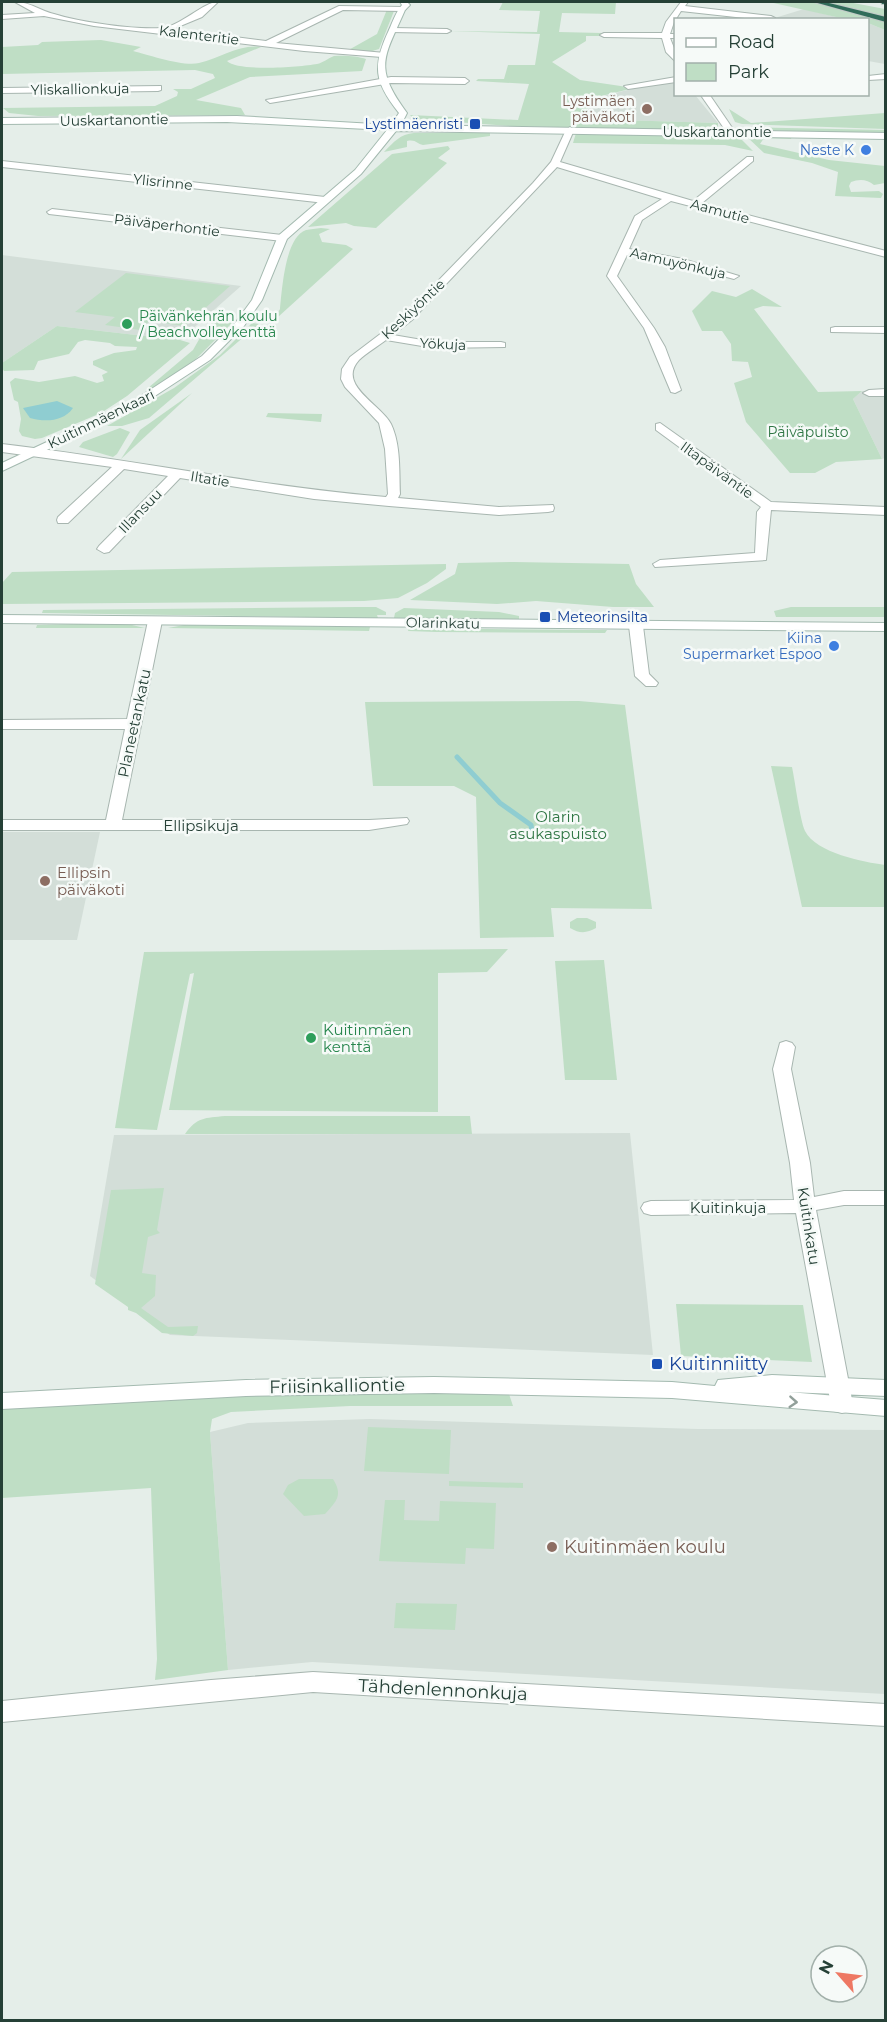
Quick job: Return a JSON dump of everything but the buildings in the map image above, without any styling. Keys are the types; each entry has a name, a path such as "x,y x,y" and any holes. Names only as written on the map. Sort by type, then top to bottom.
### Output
{"highway":[{"path":"818,2 885,20"},
{"path":"882,3 885,7"}],"street":[{"name":"Kalenteritie","path":"19,2 49,14 103,25 165,30 309,50 382,55"},
{"path":"165,30 199,15 215,2"},
{"path":"269,43 342,8 402,4 379,65 382,82 396,106 403,113 397,125"},
{"path":"674,58 667,46 665,36 667,25 682,5 771,18"},
{"path":"2,17 49,14"},
{"path":"393,30 447,31"},
{"path":"604,35 674,36"},
{"path":"869,78 885,76"},
{"path":"270,100 406,79 465,81"},
{"path":"628,86 674,79"},
{"name":"Yliskallionkuja","path":"2,91 158,88"},
{"path":"705,96 731,132"},
{"name":"Kuitinmäenkaari","path":"376,147 377,140 396,106"},
{"name":"Uuskartanontie","path":"2,122 226,119 548,130 885,136"},
{"name":"Kuitinmäenkaari","path":"2,467 87,428 155,393 206,358 247,314 282,238 358,172 376,147 397,125"},
{"name":"Keskiyöntie","path":"389,502 394,494 385,424 378,413 352,390 347,371 354,359 408,318 555,164 570,130"},
{"path":"695,204 750,159"},
{"name":"Ylisrinne","path":"2,164 325,200"},
{"name":"Aamutie","path":"555,164 670,198 883,251"},
{"path":"670,198 638,218 612,272 613,280 649,328 659,347 675,390"},
{"name":"Päiväperhontie","path":"52,212 282,238"},
{"name":"Aamuyönkuja","path":"622,251 682,262 734,276"},
{"path":"835,330 885,330"},
{"name":"Yökuja","path":"385,337 434,345 501,345"},
{"path":"869,393 885,392"},
{"name":"Iltapäiväntie","path":"660,427 768,506 885,511"},
{"name":"Iltatie","path":"2,448 314,495 499,511 548,508"},
{"path":"63,520 121,465"},
{"name":"Illansuu","path":"104,549 177,474"},
{"path":"660,564 761,557 763,512 768,506"},
{"name":"Olarinkatu","path":"2,619 885,627"},
{"name":"Planeetankatu","path":"113,825 155,621"},
{"path":"636,626 642,676 651,683"},
{"path":"2,724 134,724"},
{"name":"Ellipsikuja","path":"2,825 358,825 401,821"},
{"name":"Kuitinkatu","path":"786,1047 782,1069 841,1395"},
{"name":"Kuitinkuja","path":"651,1208 805,1206 844,1198 885,1198"},
{"name":"Friisinkalliontie","path":"2,1401 246,1388 446,1385 841,1395 885,1388"},
{"name":"Friisinkalliontie","path":"841,1395 885,1408"},
{"name":"Tähdenlennonkuja","path":"2,1712 211,1690 313,1682 885,1715"}],"shaded area":[{"path":"804,9 841,18 775,18"},
{"path":"869,23 885,30 885,64 869,61"},
{"name":"Lystimäen päiväkoti","path":"674,81 674,96 696,96 718,123 586,119 589,99"},
{"path":"2,255 241,286 180,340 57,326 2,363"},
{"path":"862,391 885,391 885,458 882,459 853,399"},
{"name":"Ellipsin päiväkoti","path":"2,832 100,832 77,940 2,940"},
{"path":"630,1133 653,1355 170,1335 90,1276 114,1135"},
{"name":"Kuitinmäen koulu","path":"370,1419 698,1429 885,1430 885,1694 312,1662 228,1670 210,1432 248,1423"}],"green space":[{"path":"503,2 616,2 615,14 562,13 559,32 602,33 601,36 586,36 586,41 552,62 580,80 634,88 589,99 586,119 718,123 718,128 698,130 511,126 414,119 410,115 518,120 529,84 476,81 478,79 504,79 508,65 535,65 540,34 448,31 537,32 540,11 499,10"},
{"path":"769,2 811,2 885,22 885,30 869,23 869,18 841,18"},
{"path":"822,2 848,2 885,9 885,18"},
{"path":"386,9 394,11 379,49 369,52 345,52 377,34"},
{"path":"101,40 141,47 133,51 166,60 193,64 238,49 253,47 261,47 227,61 243,67 270,68 317,64 334,56 366,59 362,71 250,77 196,100 241,108 245,115 38,116 9,113 3,108 155,106 177,96 178,92 173,89 191,89 215,78 213,74 195,70 2,74 2,47 38,45 42,42"},
{"path":"729,109 751,123 885,113 885,129 742,124 735,122"},
{"path":"744,127 885,130 886,134 745,130"},
{"path":"414,133 490,133 490,136 423,145 407,141 407,147 384,152 401,137"},
{"path":"576,133 736,134 753,151 725,145 573,143"},
{"path":"746,136 792,136 791,139 764,138 760,144 829,160 885,166 885,183 874,185 860,180 851,182 849,186 851,192 879,191 883,194 881,198 835,196 838,172 812,163 764,153"},
{"path":"448,146 450,149 438,158 447,163 376,228 346,223 308,227 392,154"},
{"path":"330,229 319,234 322,242 346,245 353,249 278,317 276,316 280,309 286,265 293,243 306,230"},
{"path":"126,273 230,286 185,326 149,321 140,330 105,325 115,317 75,312"},
{"name":"Päiväpuisto","path":"752,289 782,307 763,306 754,309 818,392 862,391 853,399 882,459 836,462 815,473 790,473 746,422 734,383 752,377 748,362 732,361 731,344 722,331 702,331 692,311 712,291 736,297"},
{"path":"221,316 236,319 196,359 151,390 148,388 193,350 205,329"},
{"path":"252,323 259,324 149,418 122,426 107,426 174,388 220,355"},
{"path":"57,326 190,343 127,396 101,413 42,438 22,436 19,431 21,419 18,402 14,400 10,382 15,378 39,382 75,376 97,383 104,381 102,375 108,372 93,365 93,361 114,353 136,350 137,347 115,346 110,343 85,340 78,342 69,354 38,361 34,370 4,371 2,363"},
{"path":"192,393 121,459 140,430"},
{"path":"268,413 322,414 321,422 266,417"},
{"path":"120,428 130,432 113,457 79,447 83,442"},
{"path":"458,563 629,564 636,584 654,607 613,607 536,601 497,604 410,600 455,574"},
{"path":"446,564 446,569 427,583 398,598 364,601 2,604 2,583 12,572"},
{"path":"376,607 386,612 386,615 377,615 378,618 42,613 43,610"},
{"path":"791,607 885,607 885,617 776,617 774,611"},
{"path":"404,608 499,612 519,616 519,619 394,618 395,613"},
{"path":"37,625 132,625 145,628 36,628"},
{"path":"184,625 370,627 369,631 168,628"},
{"path":"409,628 607,630 605,633 436,632 408,631"},
{"name":"Olarin asukaspuisto","path":"579,701 625,705 652,909 551,908 554,937 480,938 476,797 454,786 373,786 365,702"},
{"path":"771,766 792,767 803,826 811,839 841,855 885,865 885,907 802,907"},
{"path":"577,918 587,918 596,922 596,928 583,932 570,928 570,922"},
{"name":"Kuitinmäen kenttä","path":"508,949 487,972 438,973 438,1112 169,1110 194,973 190,974 157,1130 115,1128 144,952"},
{"path":"604,960 617,1080 565,1080 555,961"},
{"path":"225,1116 470,1116 472,1134 185,1134 202,1119"},
{"path":"164,1188 157,1230 160,1233 148,1237 142,1273 156,1275 155,1296 141,1308 168,1327 198,1326 197,1333 193,1336 162,1333 95,1284 111,1190"},
{"path":"676,1304 803,1305 812,1362 681,1356"},
{"path":"327,1394 509,1394 513,1406 350,1406 231,1412 212,1419 210,1432 228,1670 155,1680 157,1659 151,1488 2,1498 2,1408 213,1397"},
{"path":"368,1427 451,1430 449,1474 364,1471"},
{"path":"299,1479 333,1479 338,1494 333,1505 325,1514 304,1516 283,1494 288,1485"},
{"path":"449,1481 523,1483 523,1488 449,1486"},
{"path":"385,1500 405,1500 404,1520 439,1521 440,1501 496,1503 494,1549 466,1548 465,1564 379,1561"},
{"path":"396,1603 457,1604 455,1630 394,1628"}],"water":[{"path":"57,401 73,408 64,416 53,420 30,418 23,408"}],"waterway":[{"path":"457,757 500,803 531,825 533,838"}],"place":[{"name":"Lystimäen päiväkoti","path":"647,109"},
{"name":"Lystimäenristi","path":"475,124"},
{"name":"Neste K","path":"866,150"},
{"name":"Päivänkehrän koulu / Beachvolleykenttä","path":"127,324"},
{"name":"Meteorinsilta","path":"545,617"},
{"name":"Kiina Supermarket Espoo","path":"834,646"},
{"name":"Ellipsin päiväkoti","path":"45,881"},
{"name":"Kuitinmäen kenttä","path":"311,1038"},
{"name":"Kuitinniitty","path":"657,1364"},
{"name":"Kuitinmäen koulu","path":"552,1547"}]}
